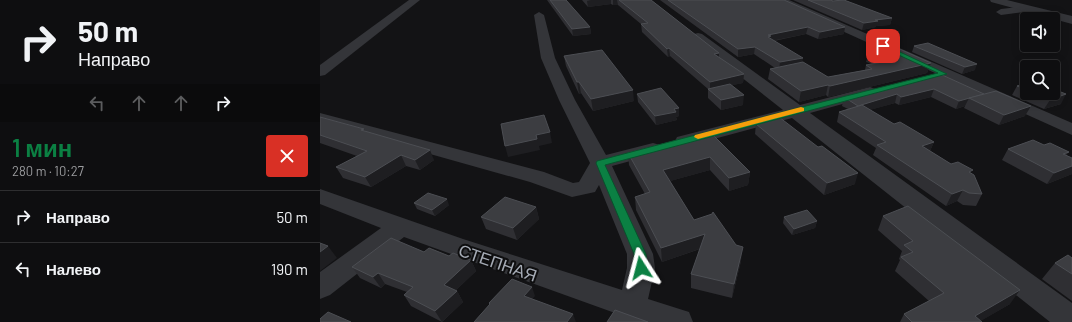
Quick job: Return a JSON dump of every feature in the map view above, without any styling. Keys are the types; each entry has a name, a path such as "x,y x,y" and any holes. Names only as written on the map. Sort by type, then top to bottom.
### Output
{"street":[{"path":"320,72 415,0"},
{"path":"780,0 1072,130"},
{"path":"995,0 1072,20"},
{"path":"1001,12 1028,9"},
{"path":"539,15 548,58 567,100 600,163 640,254 641,268 632,306"},
{"path":"686,27 797,110 1072,321"},
{"path":"921,79 944,74"},
{"path":"320,118 537,177 572,190 587,187 600,163 797,110 882,89"},
{"name":"СТЕПНАЯ","path":"320,196 400,227 678,322"},
{"path":"320,287 400,227"}],"building":[{"path":"550,0 566,0 590,27 572,29"},
{"path":"619,0 651,0 719,53 714,54 744,74 710,82 669,48 667,49 641,24 648,23"},
{"path":"668,0 784,0 845,27 820,32 808,27 768,35 771,36 768,37 803,58 780,62 755,47 738,49"},
{"path":"808,0 844,0 892,18 864,23"},
{"path":"928,43 977,64 965,67 914,46"},
{"path":"895,47 931,63 830,86 828,85 801,91 770,69 803,62 828,77 872,69 866,65 888,61 869,52"},
{"path":"602,50 633,90 591,99 579,82 577,82 564,56"},
{"path":"940,74 984,94 959,101 934,89 901,97 897,94 858,106 844,97"},
{"path":"730,84 744,95 721,100 708,89"},
{"path":"661,88 679,108 674,109 676,112 655,116 637,94"},
{"path":"996,91 1031,106 1004,115 969,98"},
{"path":"1060,92 1066,94 1060,96"},
{"path":"862,105 894,124 900,122 934,142 922,146 951,164 958,162 973,170 969,172 974,175 982,194 969,193 963,190 952,194 877,145 886,142 839,112"},
{"path":"544,115 550,132 536,135 537,139 505,146 501,124"},
{"path":"320,117 430,150 415,160 401,155 365,177 336,167 367,151 320,135"},
{"path":"779,117 818,147 822,146 858,173 827,183 756,124"},
{"path":"710,132 750,172 729,178 710,157 663,170 694,220 712,214 713,212 736,245 743,247 734,284 691,274 705,234 661,248 635,197 650,192 628,153"},
{"path":"1033,140 1044,145 1050,143 1069,152 1063,154 1072,158 1072,166 1054,173 1008,149"},
{"path":"428,193 447,199 432,210 414,203"},
{"path":"505,197 536,207 513,228 481,217"},
{"path":"908,206 1020,290 975,316 982,322 912,322 904,314 944,293 901,257 913,252 904,245 913,241 883,216"},
{"path":"807,210 817,221 794,229 784,217"},
{"path":"391,238 424,252 429,248 449,256 453,253 471,260 444,285 457,291 435,311 404,295 413,287 378,273 373,277 352,267"},
{"path":"320,243 328,246 320,252"},
{"path":"1068,255 1072,258 1072,274 1055,263"},
{"path":"512,279 532,287 524,296 573,314 567,322 474,322 490,304 489,303"},
{"path":"615,310 648,322 607,322"},
{"path":"328,312 351,322 320,322 320,319"}],"slow traffic":[{"path":"698,137 801,109"}],"route":[{"path":"641,268 640,254 600,163 797,110 944,74 883,46"}]}
